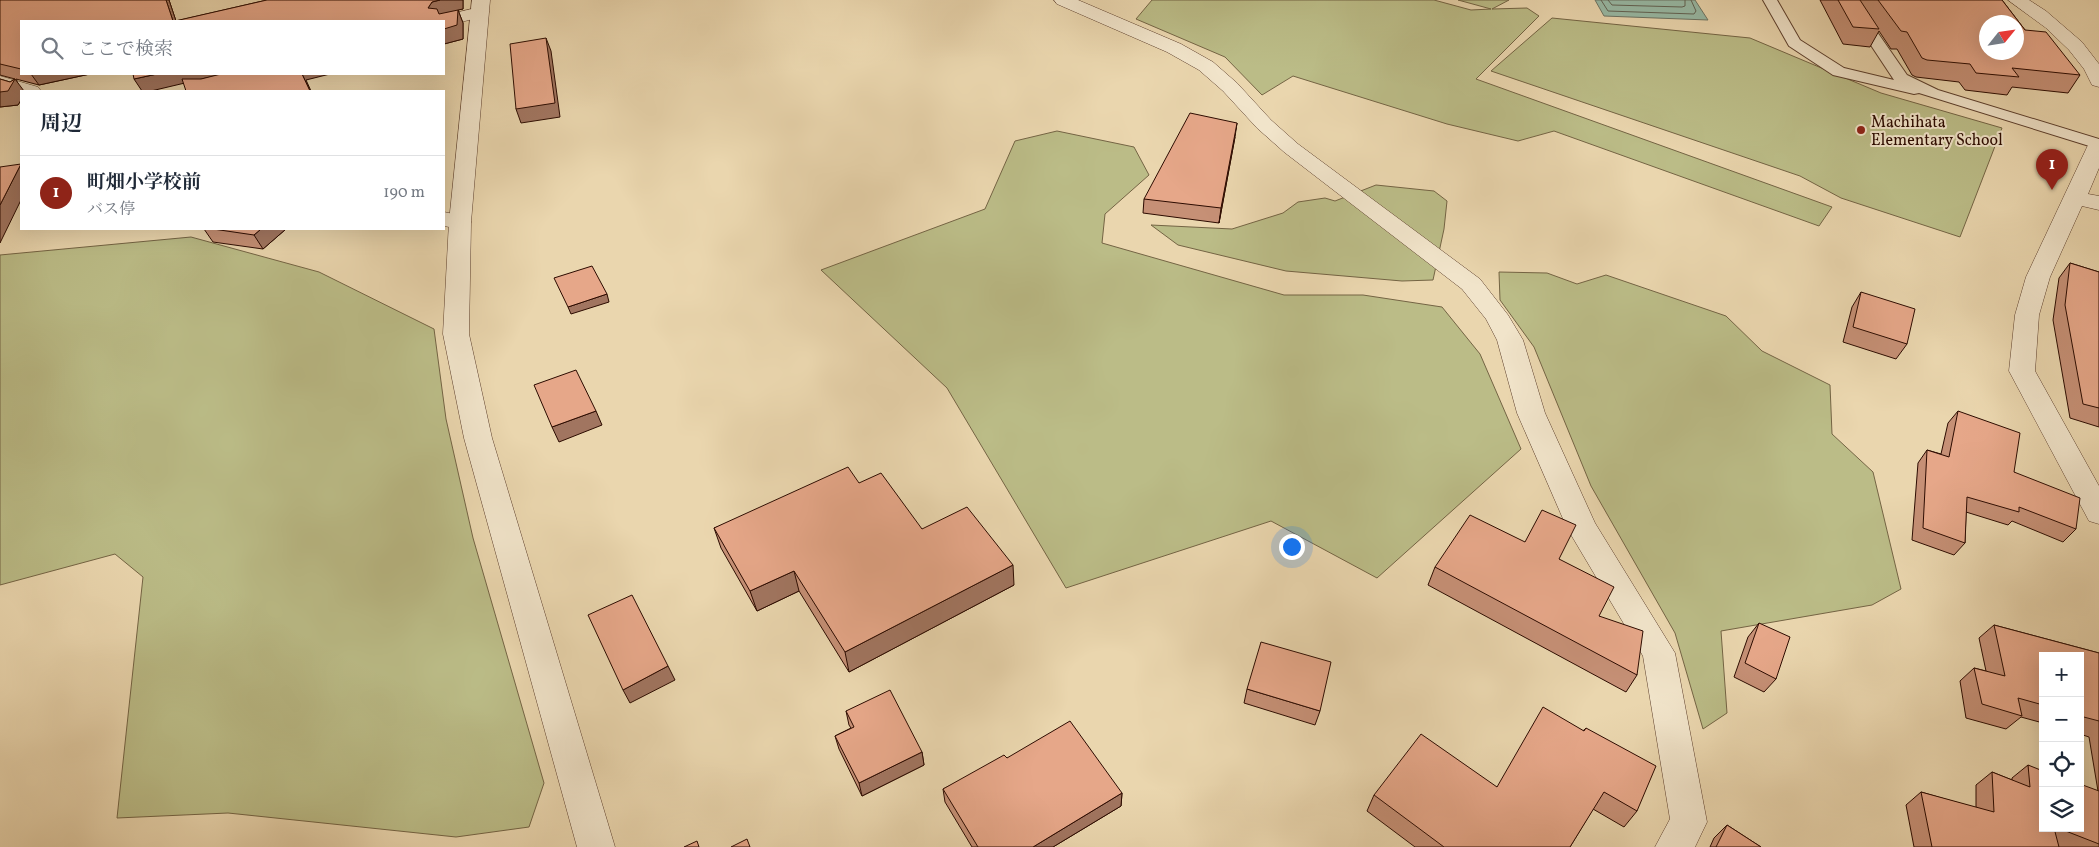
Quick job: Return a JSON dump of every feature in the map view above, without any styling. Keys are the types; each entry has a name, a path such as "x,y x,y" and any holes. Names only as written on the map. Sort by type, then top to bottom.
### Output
{"street":[{"path":"1063,0 1174,48 1206,66 1230,87 1264,124 1290,148 1471,284 1496,315 1510,340 1531,413 1582,528 1659,653 1689,822 1674,847"},
{"path":"2016,0 2052,26 2080,51 2099,81"},
{"path":"445,21 480,6"},
{"path":"480,6 452,220 456,334 478,438 596,847"},
{"path":"0,82 28,90"},
{"path":"2099,145 2038,277 2027,315 2022,371 2099,513"},
{"path":"2074,197 2099,203"}],"lane":[{"path":"1770,0 1794,44 1839,72 1932,93 2099,145"},
{"path":"1848,0 1902,78 1932,93"}],"green space":[{"path":"1152,0 1434,0 1471,10 1491,9 1458,0 1509,0 1492,9 1527,8 1539,16 1476,79 1832,207 1819,226 1554,131 1518,141 1447,124 1293,76 1262,95 1225,57 1136,19"},
{"path":"1552,18 1750,38 1881,93 2002,128 1960,237 1841,198 1800,176 1491,71"},
{"path":"1057,131 1134,147 1149,175 1105,214 1102,243 1284,295 1363,295 1442,307 1480,354 1521,449 1377,578 1271,521 1066,588 947,388 821,270 985,209 1015,141"},
{"path":"1376,185 1434,191 1447,201 1444,229 1433,280 1402,281 1286,271 1178,245 1151,225 1232,229 1283,213 1298,202 1325,198 1335,201"},
{"path":"191,237 319,272 434,329 446,419 473,538 544,783 529,827 456,837 228,813 117,818 143,577 115,554 0,585 0,255"},
{"path":"1499,272 1547,273 1577,284 1606,275 1726,316 1762,351 1830,385 1832,434 1873,472 1901,589 1872,605 1721,631 1727,713 1703,729 1675,633 1591,486 1534,347 1500,300"}],"water":[{"path":"1595,0 1695,0 1708,20 1604,16"}],"building":[{"path":"0,0 166,0 173,20 20,20 20,69 0,64"},
{"path":"267,0 440,0 432,2 428,8 437,9 439,14 458,10 457,25 445,29 445,20 179,20"},
{"path":"1838,0 1860,0 1879,29 1853,27"},
{"path":"1878,0 2002,0 2014,15 1979,15 1979,60 2024,60 2024,29 2046,32 2080,75 2012,68 2019,77 1976,73 1970,64 1922,58 1907,32 1901,31"},
{"path":"546,38 555,103 516,109 510,44"},
{"path":"133,75 152,75 134,79"},
{"path":"217,75 302,75 310,90 186,90 182,79 201,79"},
{"path":"0,79 10,82 15,79 8,91 0,92"},
{"path":"1190,113 1237,123 1221,208 1144,199"},
{"path":"20,164 0,205 0,167"},
{"path":"220,230 260,230 254,235"},
{"path":"2070,263 2099,272 2099,408 2083,404 2065,305"},
{"path":"592,266 607,294 568,307 554,278"},
{"path":"1861,292 1915,309 1907,344 1853,327"},
{"path":"576,370 596,411 552,427 534,385"},
{"path":"1958,411 2020,433 2014,472 2080,498 2076,529 2019,507 2019,512 1967,497 1965,543 1923,528 1927,450 1949,457"},
{"path":"848,467 859,483 881,473 922,529 967,507 1013,565 845,652 794,571 750,591 714,528"},
{"path":"1542,510 1576,525 1559,559 1614,587 1599,616 1643,631 1637,675 1435,567 1470,515 1525,542"},
{"path":"632,595 668,666 623,690 588,615"},
{"path":"1759,623 1790,637 1776,679 1745,663"},
{"path":"1994,625 2099,653 2099,721 2084,717 2084,652 2039,652 2039,704 2018,698 2022,716 1982,704 1974,668 2005,676"},
{"path":"1261,642 1331,662 1320,711 1247,689"},
{"path":"890,690 922,752 859,783 835,736 854,727 846,711"},
{"path":"1543,707 1584,731 1586,728 1656,766 1637,811 1604,792 1570,847 1444,847 1374,795 1421,734 1497,787"},
{"path":"1070,721 1122,793 1033,847 978,847 943,789 1004,755 1007,758"},
{"path":"2028,765 2039,769 2039,832 2055,832 2059,847 1932,847 1921,792 1994,812 1992,772 2030,787"},
{"path":"2084,785 2099,791 2099,844 2068,832 2084,832"},
{"path":"1727,825 1761,847 1716,847"},
{"path":"747,839 750,847 731,847"},
{"path":"697,841 699,847 684,847"}],"place":[{"name":"Machihata Elementary School","path":"1861,130"},
{"name":"町畑小学校前","path":"2052,190"}]}
